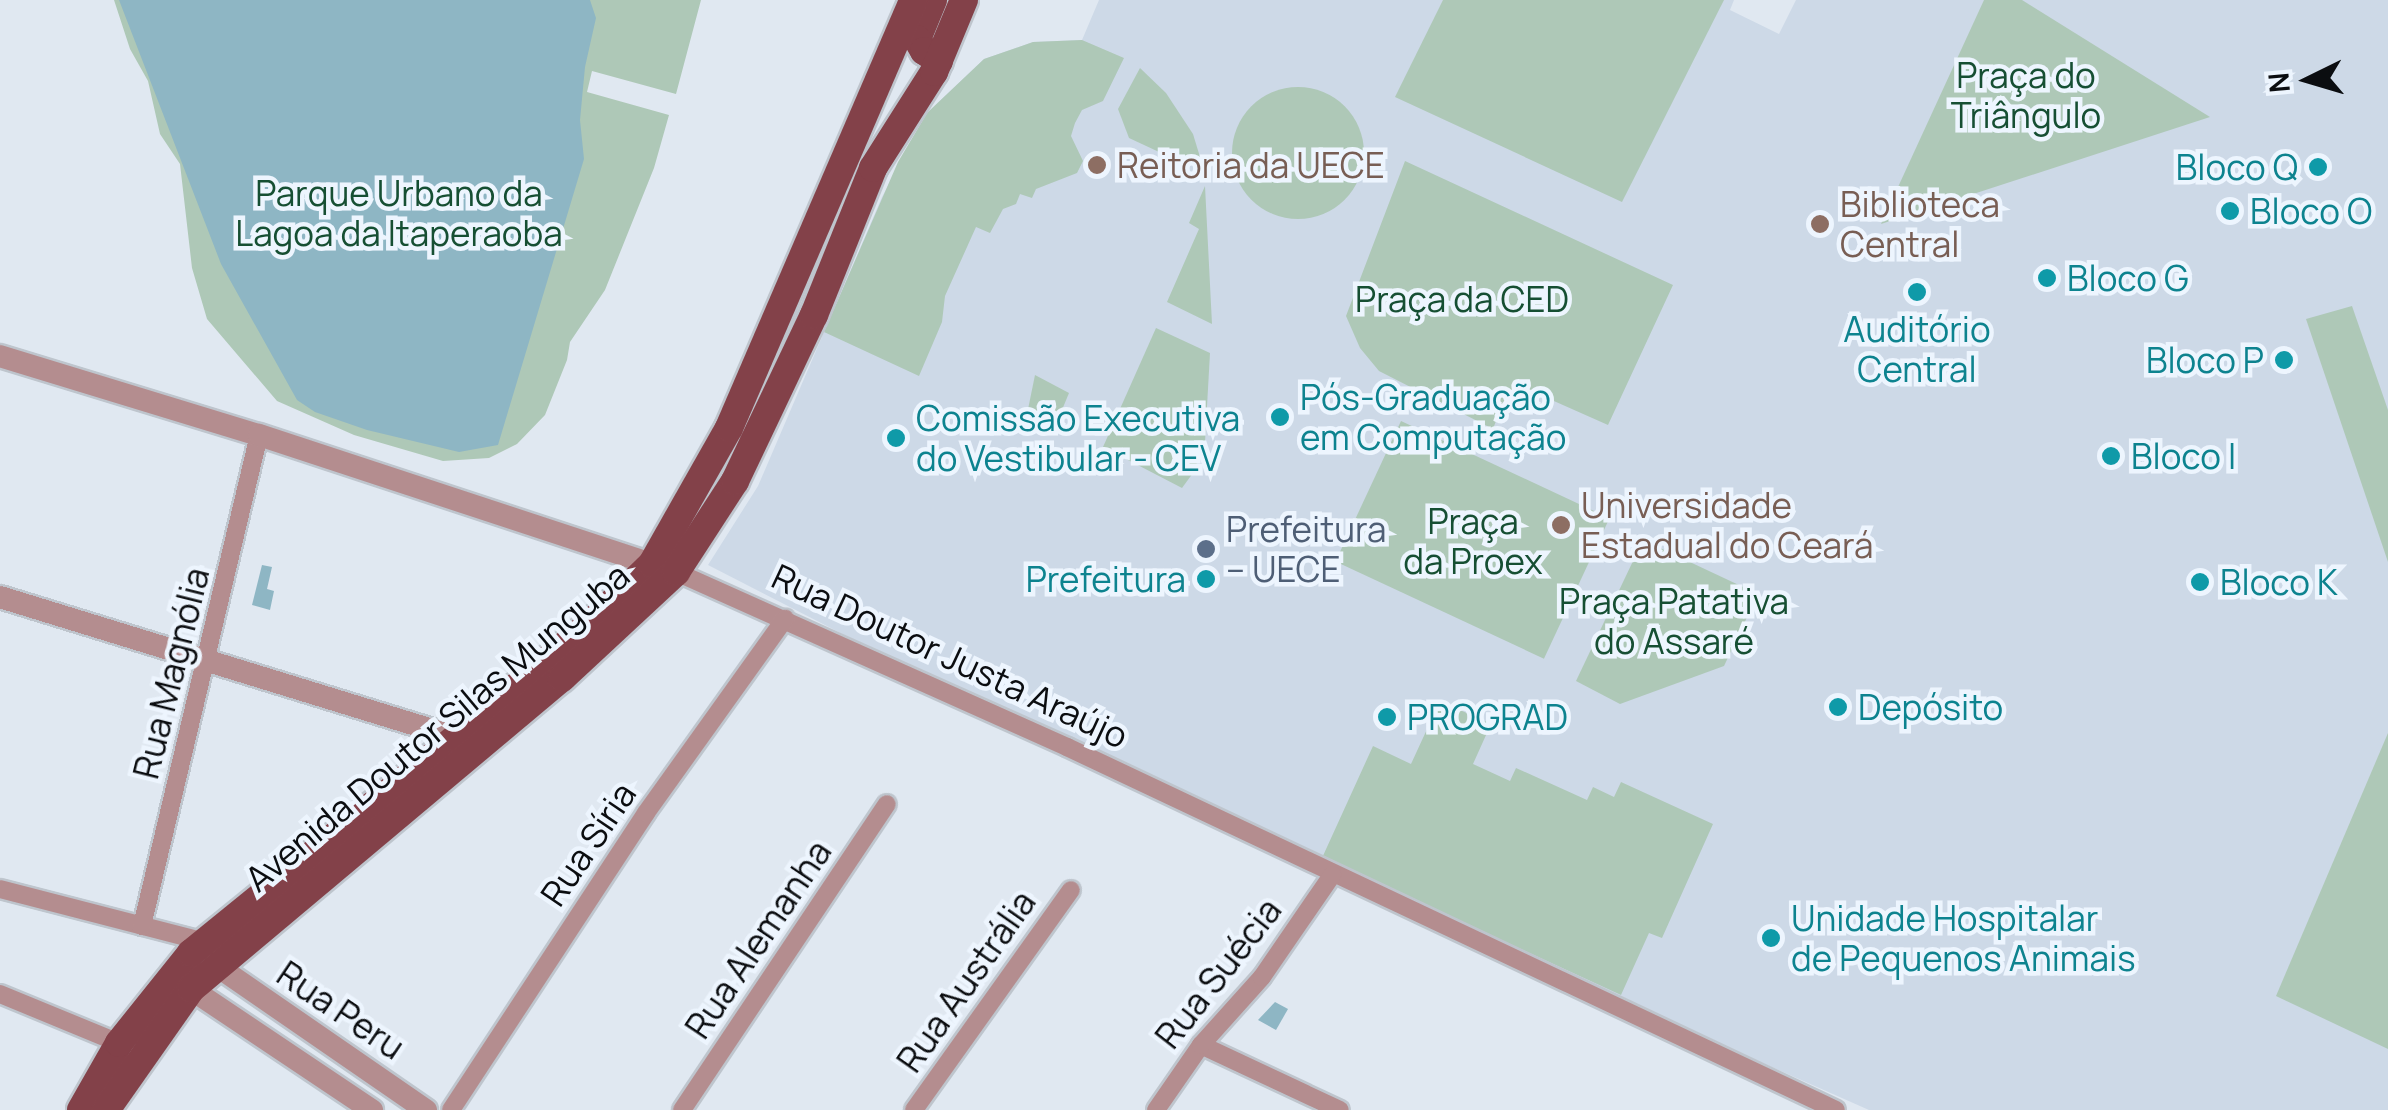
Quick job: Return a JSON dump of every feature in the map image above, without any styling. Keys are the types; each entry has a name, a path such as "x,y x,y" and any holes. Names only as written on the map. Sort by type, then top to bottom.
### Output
{"main road":[{"name":"Avenida Doutor Silas Munguba","path":"664,568 729,428 913,0"},
{"path":"933,0 918,39 924,52 938,61"},
{"name":"Avenida Doutor Silas Munguba","path":"106,1110 211,954 468,742 573,669 735,482 814,315 872,168 938,61 964,0"},
{"name":"Avenida Doutor Silas Munguba","path":"81,1110 120,1043 191,953 211,954"}],"street":[{"name":"Rua Doutor Justa Araújo","path":"0,356 259,435 664,568 1067,747 1836,1110"},
{"name":"Rua Magnólia","path":"142,926 208,662 259,435"},
{"path":"0,597 468,742"},
{"name":"Rua Síria","path":"451,1110 646,812 784,619"},
{"name":"Rua Alemanha","path":"682,1110 887,804"},
{"name":"Rua Suécia","path":"1156,1110 1202,1044 1262,977 1332,875"},
{"name":"Rua Peru","path":"0,889 142,926 211,954 284,1015 426,1110"},
{"name":"Rua Austrália","path":"914,1110 1071,890"},
{"name":"Rua Peru","path":"191,989 372,1110"},
{"path":"0,994 120,1043"},
{"path":"266,1040 284,1015"},
{"path":"1202,1044 1340,1110"}],"shaded area":[{"name":"Universidade Estadual do Ceará","path":"1099,0 1734,0 1730,10 1779,34 1796,0 2388,0 2388,1110 1869,1110 1661,1018 864,645 708,565 758,486 882,197 927,113 984,59 1033,42 1082,40"}],"green space":[{"name":"Parque Urbano da Lagoa da Itaperaoba","path":"114,0 701,0 676,94 592,71 587,92 669,115 654,168 605,290 570,342 545,415 517,444 489,458 443,461 354,435 277,401 207,319 192,268 180,164 160,134 148,81 130,49"},
{"path":"1443,0 1724,0 1622,202 1395,97"},
{"name":"Praça do Triângulo","path":"1984,0 2022,0 2210,117 1881,224"},
{"path":"1082,40 1124,58 1103,101 1082,110 1075,123 1071,136 1083,161 1077,173 1036,189 1032,198 1020,194 1016,204 1003,209 990,233 976,227 945,296 942,322 919,376 824,332 898,162 927,113 984,59 1033,42"},
{"path":"1140,68 1166,93 1193,134 1200,157 1187,165 1129,138 1118,109"},
{"path":"1298,87 1323,92 1345,106 1359,128 1364,153 1359,178 1345,200 1323,214 1298,219 1273,214 1251,200 1237,178 1232,153 1237,128 1251,106 1273,92"},
{"name":"Praça da CED","path":"1405,161 1673,285 1608,425 1518,385 1510,403 1503,402 1493,429 1379,371 1360,348 1346,316"},
{"path":"1205,186 1212,324 1167,302 1199,229 1189,223"},
{"path":"2352,306 2388,410 2388,562 2306,319"},
{"path":"1156,328 1210,353 1205,442 1193,473 1182,488 1103,447"},
{"path":"1035,375 1069,393 1052,434 1025,424"},
{"name":"Praça da Proex","path":"1401,421 1609,518 1544,659 1335,561"},
{"name":"Praça Patativa do Assaré","path":"1643,540 1758,594 1724,666 1620,704 1576,681"},
{"path":"1440,701 1491,724 1473,764 1510,781 1516,768 1587,800 1593,787 1614,797 1621,782 1713,824 1662,938 1649,933 1621,995 1322,858 1373,746 1411,764"},
{"path":"2388,733 2388,1049 2276,996"}],"water":[{"name":"Parque Urbano da Lagoa da Itaperaoba","path":"119,0 590,0 596,18 585,67 580,120 584,159 498,445 459,452 367,430 315,412 297,400 221,264"},
{"path":"262,565 272,567 267,589 274,591 270,610 252,605"},
{"path":"1275,1002 1288,1009 1276,1030 1258,1020"}],"place":[{"name":"Reitoria da UECE","path":"1097,165"},
{"name":"Bloco Q","path":"2318,167"},
{"name":"Bloco O","path":"2230,211"},
{"name":"Biblioteca Central","path":"1820,224"},
{"name":"Bloco G","path":"2047,278"},
{"name":"Auditório Central","path":"1917,292"},
{"name":"Bloco P","path":"2284,360"},
{"name":"Pós-Graduação em Computação","path":"1280,417"},
{"name":"Comissão Executiva do Vestibular - CEV","path":"896,438"},
{"name":"Bloco I","path":"2111,456"},
{"name":"Universidade Estadual do Ceará","path":"1561,525"},
{"name":"Prefeitura – UECE","path":"1206,549"},
{"name":"Prefeitura","path":"1206,579"},
{"name":"Bloco K","path":"2200,582"},
{"name":"Depósito","path":"1838,707"},
{"name":"PROGRAD","path":"1387,717"},
{"name":"Unidade Hospitalar de Pequenos Animais","path":"1771,938"}]}
